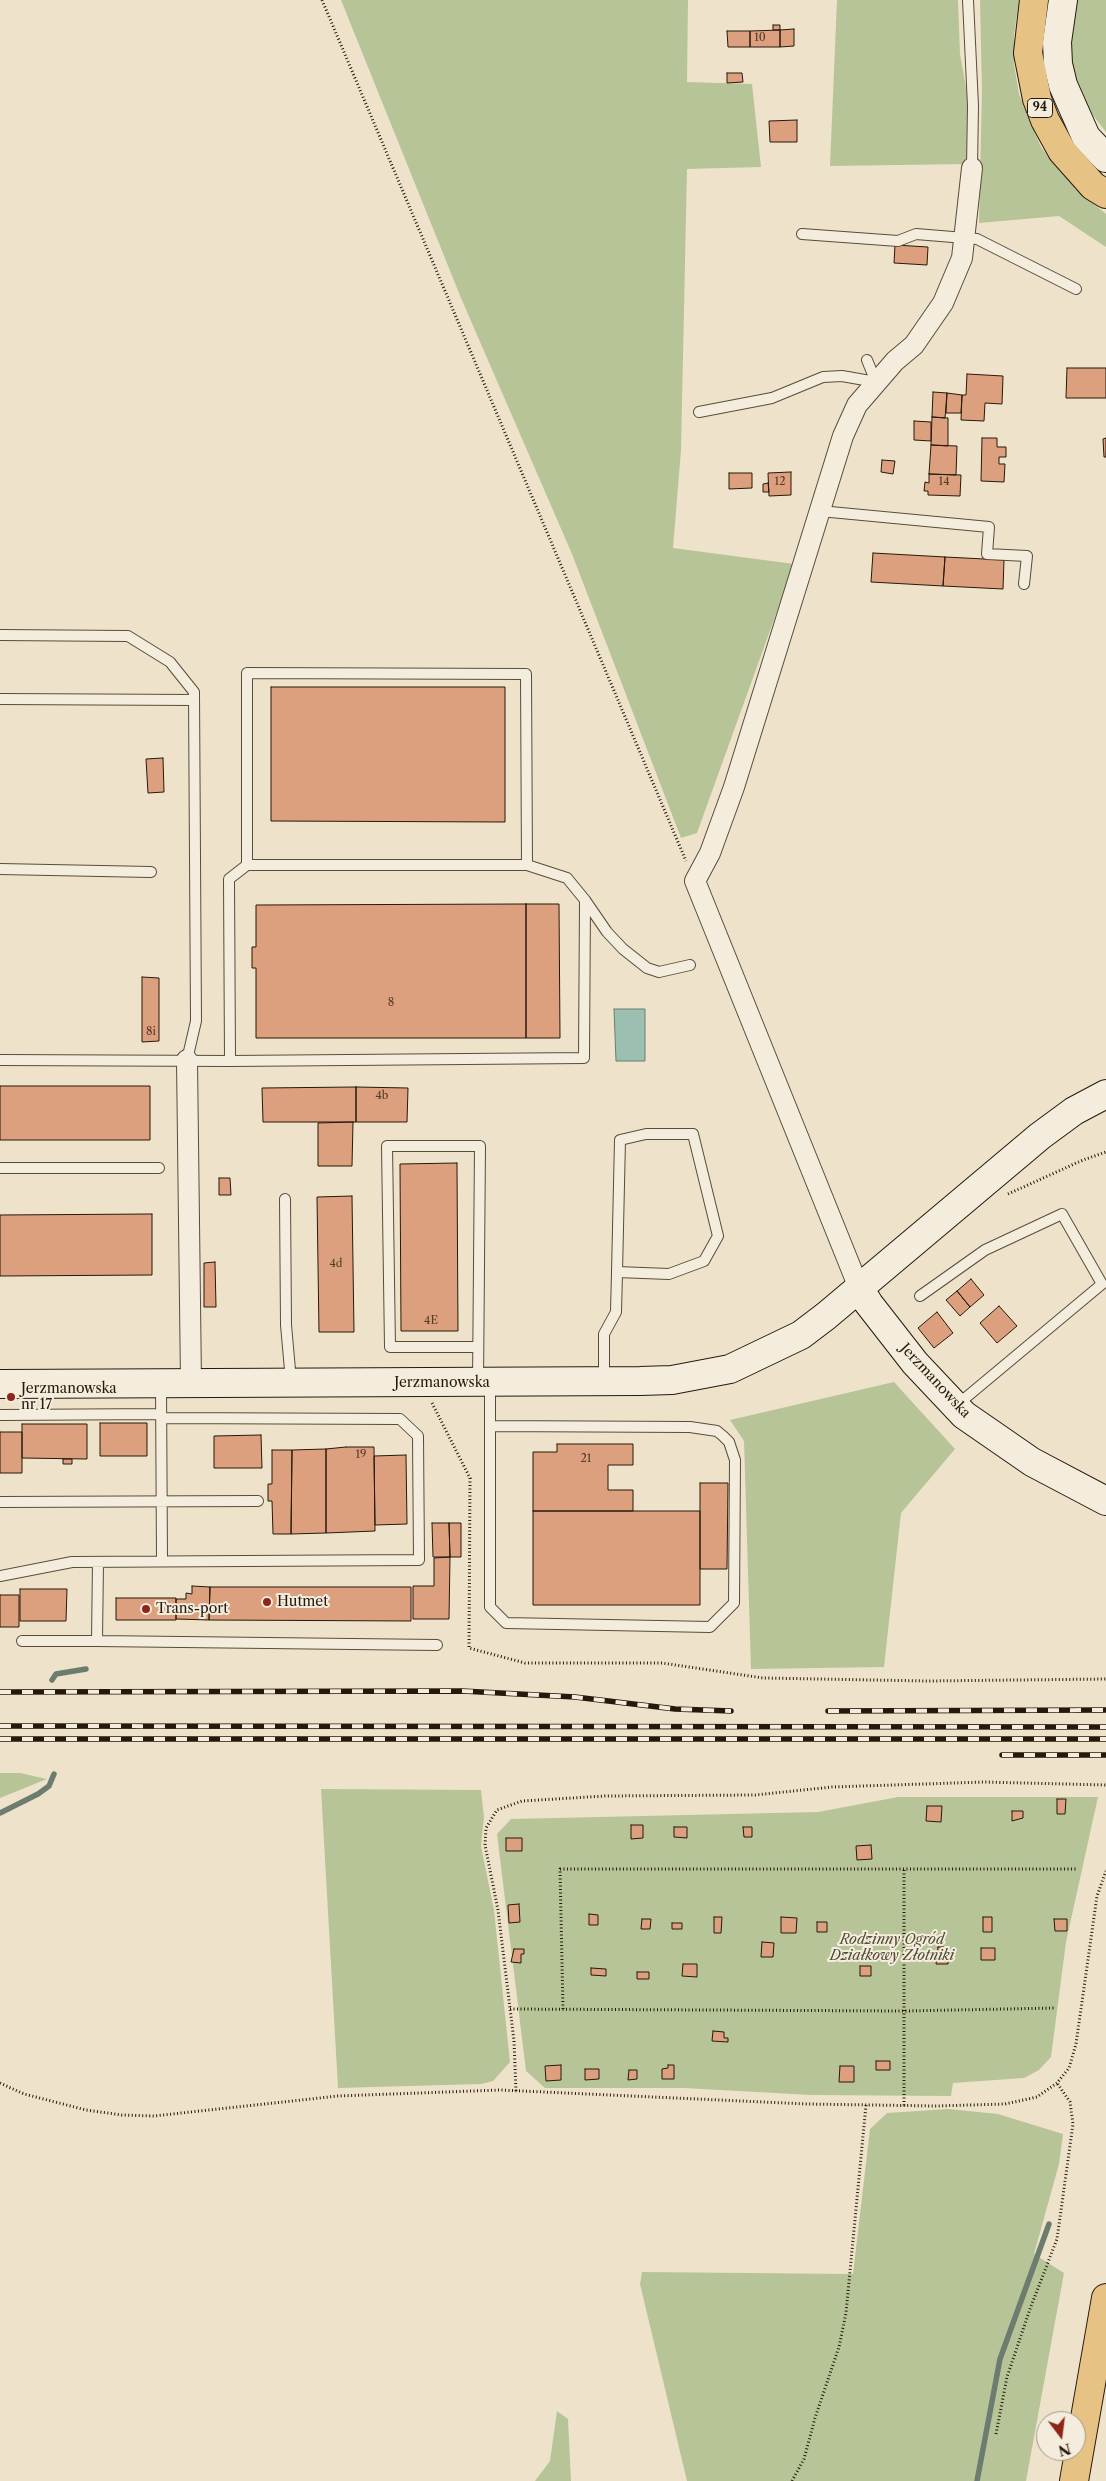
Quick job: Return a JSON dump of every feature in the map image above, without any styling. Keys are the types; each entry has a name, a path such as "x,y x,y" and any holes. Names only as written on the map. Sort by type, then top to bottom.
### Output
{"main road":[{"name":"94","path":"1034,0 1028,52 1037,99 1045,120 1062,151 1093,186 1106,194"},
{"path":"1074,2481 1106,2298"}],"street":[{"path":"1063,0 1057,42 1058,64 1063,85 1086,137 1106,158"},
{"path":"859,1288 695,881 710,853 734,787 846,428 857,405 876,382 914,345 943,302 962,258 972,168"},
{"path":"187,1060 191,1383"},
{"name":"Jerzmanowska","path":"0,1384 484,1383 672,1380 730,1369 801,1335 1040,1136 1074,1111 1106,1094"},
{"name":"Jerzmanowska","path":"859,1288 869,1304 915,1363 955,1406 992,1436 1032,1462 1106,1501"}],"lane":[{"path":"968,0 974,106 972,168"},
{"path":"802,234 898,241 916,234 977,239 1076,289"},
{"path":"867,360 876,382"},
{"path":"699,412 772,398 822,377 842,376 876,382"},
{"path":"820,511 989,527 987,554 1026,556 1024,584"},
{"path":"0,635 128,636 170,662 194,692 196,1021 187,1060"},
{"path":"247,865 247,673 277,673 526,674 527,865"},
{"path":"0,700 194,700"},
{"path":"230,1060 229,879 247,865 527,865 568,878 607,932 623,949 647,968 659,972 690,965"},
{"path":"0,869 151,872"},
{"path":"0,1060 584,1058 585,900"},
{"path":"604,1381 604,1334 616,1312 620,1140 646,1134 693,1134 718,1236 704,1261 678,1271 669,1274 617,1272"},
{"path":"478,1347 390,1347 387,1146 480,1146 478,1347 490,1426 490,1607 506,1623 710,1627 734,1603 735,1460 729,1442 723,1436 717,1432 690,1427 490,1426"},
{"path":"0,1168 159,1168"},
{"path":"285,1200 286,1325 291,1382"},
{"path":"920,1296 985,1250 1062,1214 1102,1284 955,1406"},
{"path":"161,1383 162,1560"},
{"path":"0,1415 400,1419 418,1436 419,1541 419,1560 72,1562 0,1576"},
{"path":"0,1502 258,1501"},
{"path":"97,1641 98,1562"},
{"path":"22,1641 437,1646"}],"path":[{"path":"322,0 695,881"},
{"path":"516,2091 514,2041 498,1910 485,1845 486,1828 497,1810 522,1801 576,1797 666,1794 755,1795 832,1787 984,1782 1106,1785"},
{"path":"563,2009 560,1869 1077,1869"},
{"path":"904,1870 904,2106"},
{"path":"0,2083 24,2094 86,2110 122,2115 154,2116 338,2096 516,2091 587,2095 679,2096 807,2104 904,2106 1005,2104 1037,2097 1057,2083 1069,2068 1076,2044 1097,1896 1106,1871"},
{"path":"510,2009 904,2011 1056,2008"},
{"path":"996,2434 1007,2377 1030,2308 1057,2239 1073,2124 1070,2102 1057,2083"},
{"path":"792,2481 804,2459 839,2347 846,2313 866,2105"}],"green space":[{"path":"341,0 688,0 687,82 752,84 761,167 687,169 681,450 673,548 794,564 697,833 681,838 572,554 461,298"},
{"path":"837,0 958,0 960,54 967,93 967,164 830,166"},
{"path":"980,0 1019,0 1014,35 1014,64 1019,94 1041,147 1078,191 1106,214 1106,247 1059,216 979,223 982,91"},
{"path":"1077,0 1106,0 1106,132 1085,105 1069,65 1072,15"},
{"path":"894,1382 955,1449 901,1513 884,1667 751,1669 744,1441 730,1420"},
{"path":"0,1773 20,1773 47,1779 0,1798"},
{"path":"321,1789 481,1790 484,1817 481,1846 494,1910 510,2062 493,2081 481,2084 338,2088"},
{"name":"Rodzinny Ogród Działkowy Złotniki","path":"898,1797 1098,1797 1066,1942 1051,2057 1039,2070 1024,2078 953,2083 951,2096 811,2095 684,2088 545,2088 526,2071 497,1834 511,1819 818,1812"},
{"path":"948,2109 998,2114 1063,2134 1059,2164 1034,2254 1064,2273 1039,2411 1036,2411 1036,2426 1026,2481 687,2481 640,2284 642,2272 853,2274 870,2129 887,2113"},
{"path":"557,2411 568,2419 571,2481 535,2481 550,2461"}],"shaded area":[{"path":"614,1009 645,1009 645,1061 616,1061"}],"building":[{"path":"773,25 780,25 780,30 773,30"},
{"path":"794,29 794,46 780,47 780,30"},
{"path":"780,30 780,47 750,47 750,31"},
{"path":"727,31 750,31 750,47 728,47"},
{"path":"727,73 742,73 743,82 727,83"},
{"path":"797,120 797,142 770,142 769,121"},
{"path":"895,245 928,247 927,265 894,263"},
{"path":"1067,368 1106,368 1106,398 1066,398"},
{"path":"967,374 1003,376 1002,404 985,403 984,421 961,420 962,395 966,395"},
{"path":"933,392 947,393 945,418 932,417"},
{"path":"947,393 962,395 961,413 946,413"},
{"path":"932,417 948,418 948,446 931,445"},
{"path":"914,421 931,422 931,441 914,440"},
{"path":"982,438 997,438 997,447 1006,447 1006,457 999,457 999,464 1005,464 1004,482 981,481"},
{"path":"1106,438 1106,457 1104,457 1103,439"},
{"path":"931,445 957,446 956,475 929,474"},
{"path":"882,460 895,461 893,474 881,472"},
{"path":"791,472 791,495 769,496 768,473"},
{"path":"729,473 752,473 752,488 729,489"},
{"path":"929,474 961,475 960,496 928,495 928,491 924,491 925,482 929,483"},
{"path":"768,483 769,492 763,492 763,484"},
{"path":"873,553 945,557 943,586 871,582"},
{"path":"945,557 1004,560 1003,589 943,586"},
{"path":"271,687 505,687 505,822 271,821"},
{"path":"163,758 164,792 148,793 146,759"},
{"path":"526,904 526,1038 256,1038 256,968 252,968 252,947 256,947 256,905"},
{"path":"526,904 559,904 560,1038 526,1038"},
{"path":"142,977 159,978 159,1041 142,1042"},
{"path":"0,1086 150,1086 150,1140 0,1140"},
{"path":"356,1087 356,1122 263,1122 262,1088"},
{"path":"356,1087 408,1088 407,1122 356,1122"},
{"path":"353,1122 352,1166 318,1166 318,1123"},
{"path":"457,1163 458,1331 401,1331 400,1164"},
{"path":"219,1178 230,1178 231,1195 219,1195"},
{"path":"352,1196 354,1332 319,1332 317,1197"},
{"path":"152,1214 152,1275 0,1276 0,1215"},
{"path":"215,1262 216,1307 204,1307 204,1263"},
{"path":"971,1279 984,1295 970,1307 957,1291"},
{"path":"957,1291 970,1307 960,1316 946,1300"},
{"path":"999,1306 1017,1326 997,1343 980,1323"},
{"path":"937,1312 953,1333 934,1348 918,1328"},
{"path":"100,1423 147,1423 147,1456 100,1456"},
{"path":"22,1424 87,1424 87,1459 22,1458"},
{"path":"0,1432 22,1432 22,1473 0,1473"},
{"path":"261,1435 262,1468 214,1468 214,1436"},
{"path":"557,1444 633,1444 633,1465 608,1465 608,1490 633,1490 633,1511 533,1511 533,1452 557,1452"},
{"path":"374,1447 375,1531 326,1533 326,1449"},
{"path":"326,1449 326,1533 291,1534 292,1450"},
{"path":"272,1450 292,1450 291,1534 273,1534 272,1501 268,1501 268,1484 272,1484"},
{"path":"406,1455 407,1524 375,1525 374,1456"},
{"path":"63,1459 72,1459 72,1464 63,1464"},
{"path":"700,1483 728,1483 727,1569 700,1569"},
{"path":"533,1511 700,1511 700,1605 533,1605"},
{"path":"432,1523 449,1523 450,1557 433,1557"},
{"path":"449,1523 461,1523 461,1557 450,1557"},
{"path":"450,1557 449,1619 413,1619 413,1586 434,1586 434,1558"},
{"path":"192,1586 210,1587 209,1620 176,1619 176,1599 186,1599 186,1593 192,1594"},
{"path":"210,1587 411,1587 411,1621 209,1620"},
{"path":"20,1589 67,1589 66,1621 20,1621"},
{"path":"0,1595 19,1595 19,1627 0,1627"},
{"name":"Trans-port","path":"116,1598 176,1598 176,1620 116,1620"},
{"path":"1057,1799 1066,1799 1065,1814 1057,1814"},
{"path":"927,1806 942,1806 941,1822 926,1821"},
{"path":"1012,1811 1023,1811 1023,1818 1012,1821"},
{"path":"631,1825 643,1825 643,1838 631,1839"},
{"path":"674,1827 687,1827 687,1838 674,1837"},
{"path":"743,1827 752,1827 752,1837 744,1837"},
{"path":"506,1838 522,1838 522,1851 506,1851"},
{"path":"871,1845 872,1859 857,1860 856,1846"},
{"path":"519,1904 520,1922 509,1923 508,1905"},
{"path":"589,1914 598,1915 598,1925 589,1925"},
{"path":"714,1917 722,1917 721,1933 714,1933"},
{"path":"781,1917 797,1918 796,1933 781,1933"},
{"path":"983,1917 992,1917 992,1932 983,1932"},
{"path":"642,1919 651,1919 650,1929 641,1929"},
{"path":"1054,1919 1067,1919 1067,1931 1055,1931"},
{"path":"817,1922 827,1922 827,1932 817,1932"},
{"path":"672,1923 682,1923 682,1929 672,1929"},
{"path":"762,1942 774,1943 773,1957 761,1957"},
{"path":"938,1947 948,1947 948,1964 936,1964"},
{"path":"981,1948 995,1948 995,1960 981,1960"},
{"path":"514,1949 524,1949 524,1954 521,1954 521,1963 511,1962"},
{"path":"683,1964 697,1964 697,1977 682,1976"},
{"path":"860,1966 871,1966 871,1976 860,1976"},
{"path":"591,1968 606,1969 606,1976 591,1975"},
{"path":"637,1972 649,1972 649,1979 637,1979"},
{"path":"713,2031 724,2032 724,2038 728,2038 728,2042 712,2041"},
{"path":"876,2061 890,2061 890,2070 876,2070"},
{"path":"561,2065 561,2080 546,2081 545,2066"},
{"path":"668,2065 674,2065 674,2079 662,2079 662,2069 668,2068"},
{"path":"840,2066 854,2066 854,2082 839,2082"},
{"path":"585,2069 599,2069 599,2079 585,2080"},
{"path":"629,2070 637,2070 637,2079 628,2080"}],"waterway":[{"path":"52,1680 56,1674 86,1669"},
{"path":"0,1813 38,1794 49,1786 54,1774"},
{"path":"977,2481 1000,2359 1049,2224"}],"railway":[{"path":"0,1692 462,1691 575,1697 675,1709 731,1711"},
{"path":"828,1711 1106,1710"},
{"path":"0,1726 1106,1727"},
{"path":"0,1739 1106,1739"},
{"path":"1002,1755 1106,1755"}],"place":[{"name":"Jerzmanowska nr 17","path":"11,1397"},
{"name":"Hutmet","path":"267,1602"},
{"name":"Trans-port","path":"146,1609"}]}
